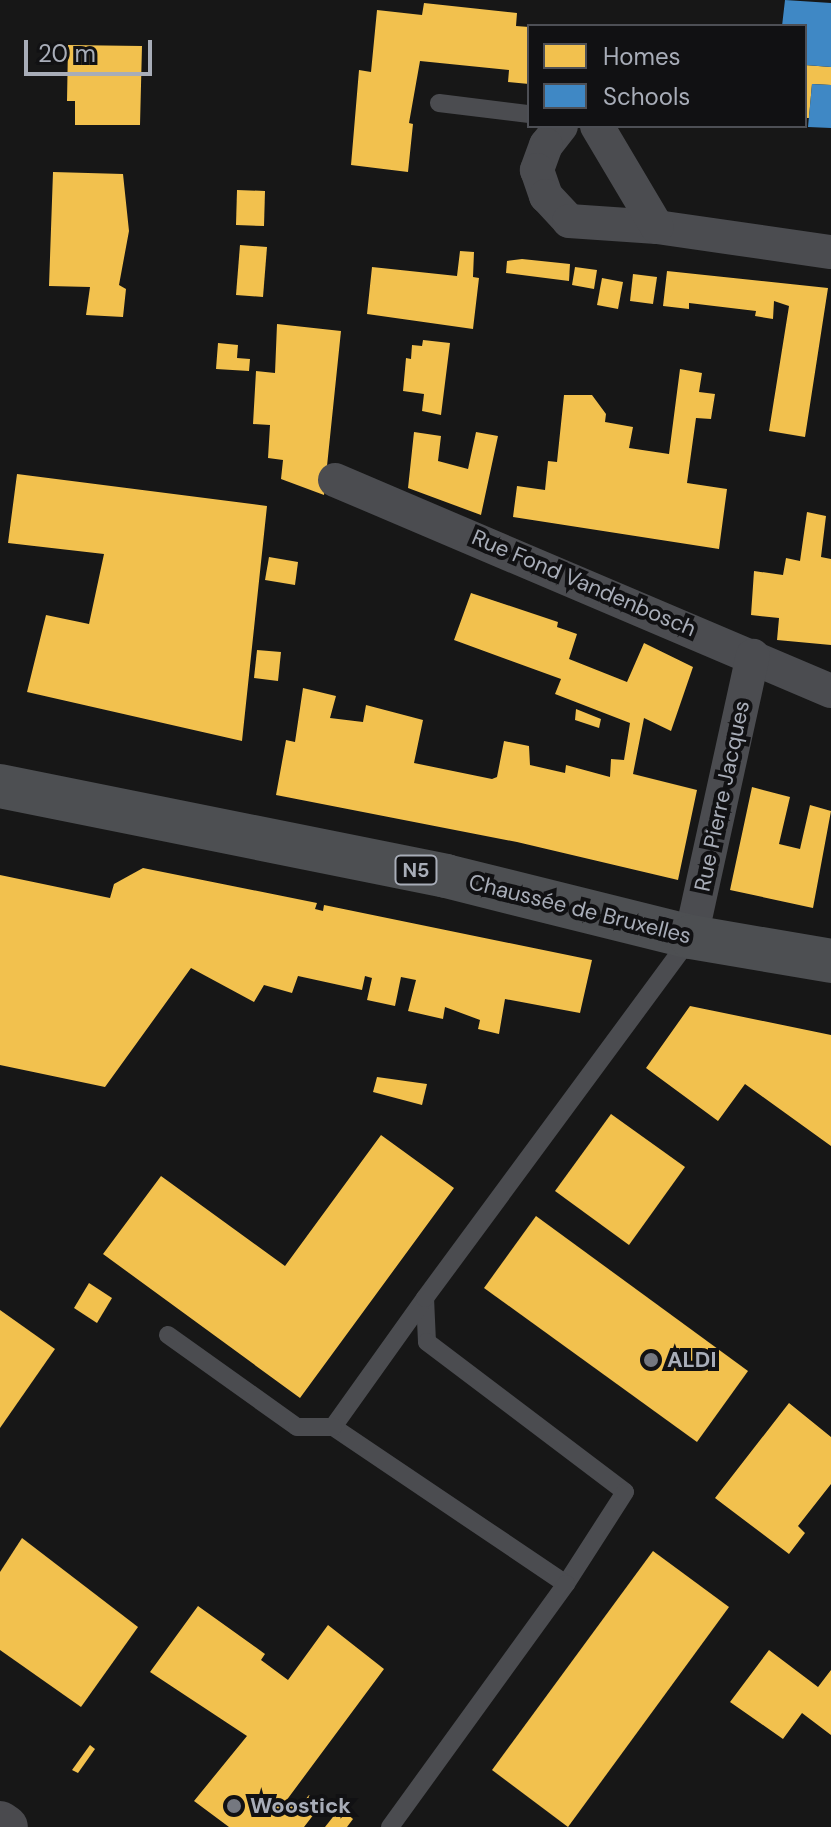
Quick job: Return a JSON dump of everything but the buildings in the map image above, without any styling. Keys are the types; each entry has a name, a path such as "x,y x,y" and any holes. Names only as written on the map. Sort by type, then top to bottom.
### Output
{"main road":[{"name":"Chaussée de Bruxelles","path":"0,786 446,876 691,937 831,961"},
{"path":"0,1823 6,1827"}],"street":[{"path":"559,128 546,145 537,170 546,196 569,221 657,227 831,252"},
{"path":"598,128 657,227"},
{"name":"Rue Fond Vandenbosch","path":"335,480 831,691"},
{"name":"Rue Pierre Jacques","path":"691,937 753,656"}],"lane":[{"path":"439,103 527,114"},
{"path":"333,1427 691,937"},
{"path":"390,1827 566,1584 625,1492 427,1342 425,1298"},
{"path":"168,1335 297,1427 333,1427 566,1584"}],"place":[{"name":"ALDI","path":"651,1360"},
{"name":"Woostick","path":"234,1806"}]}
